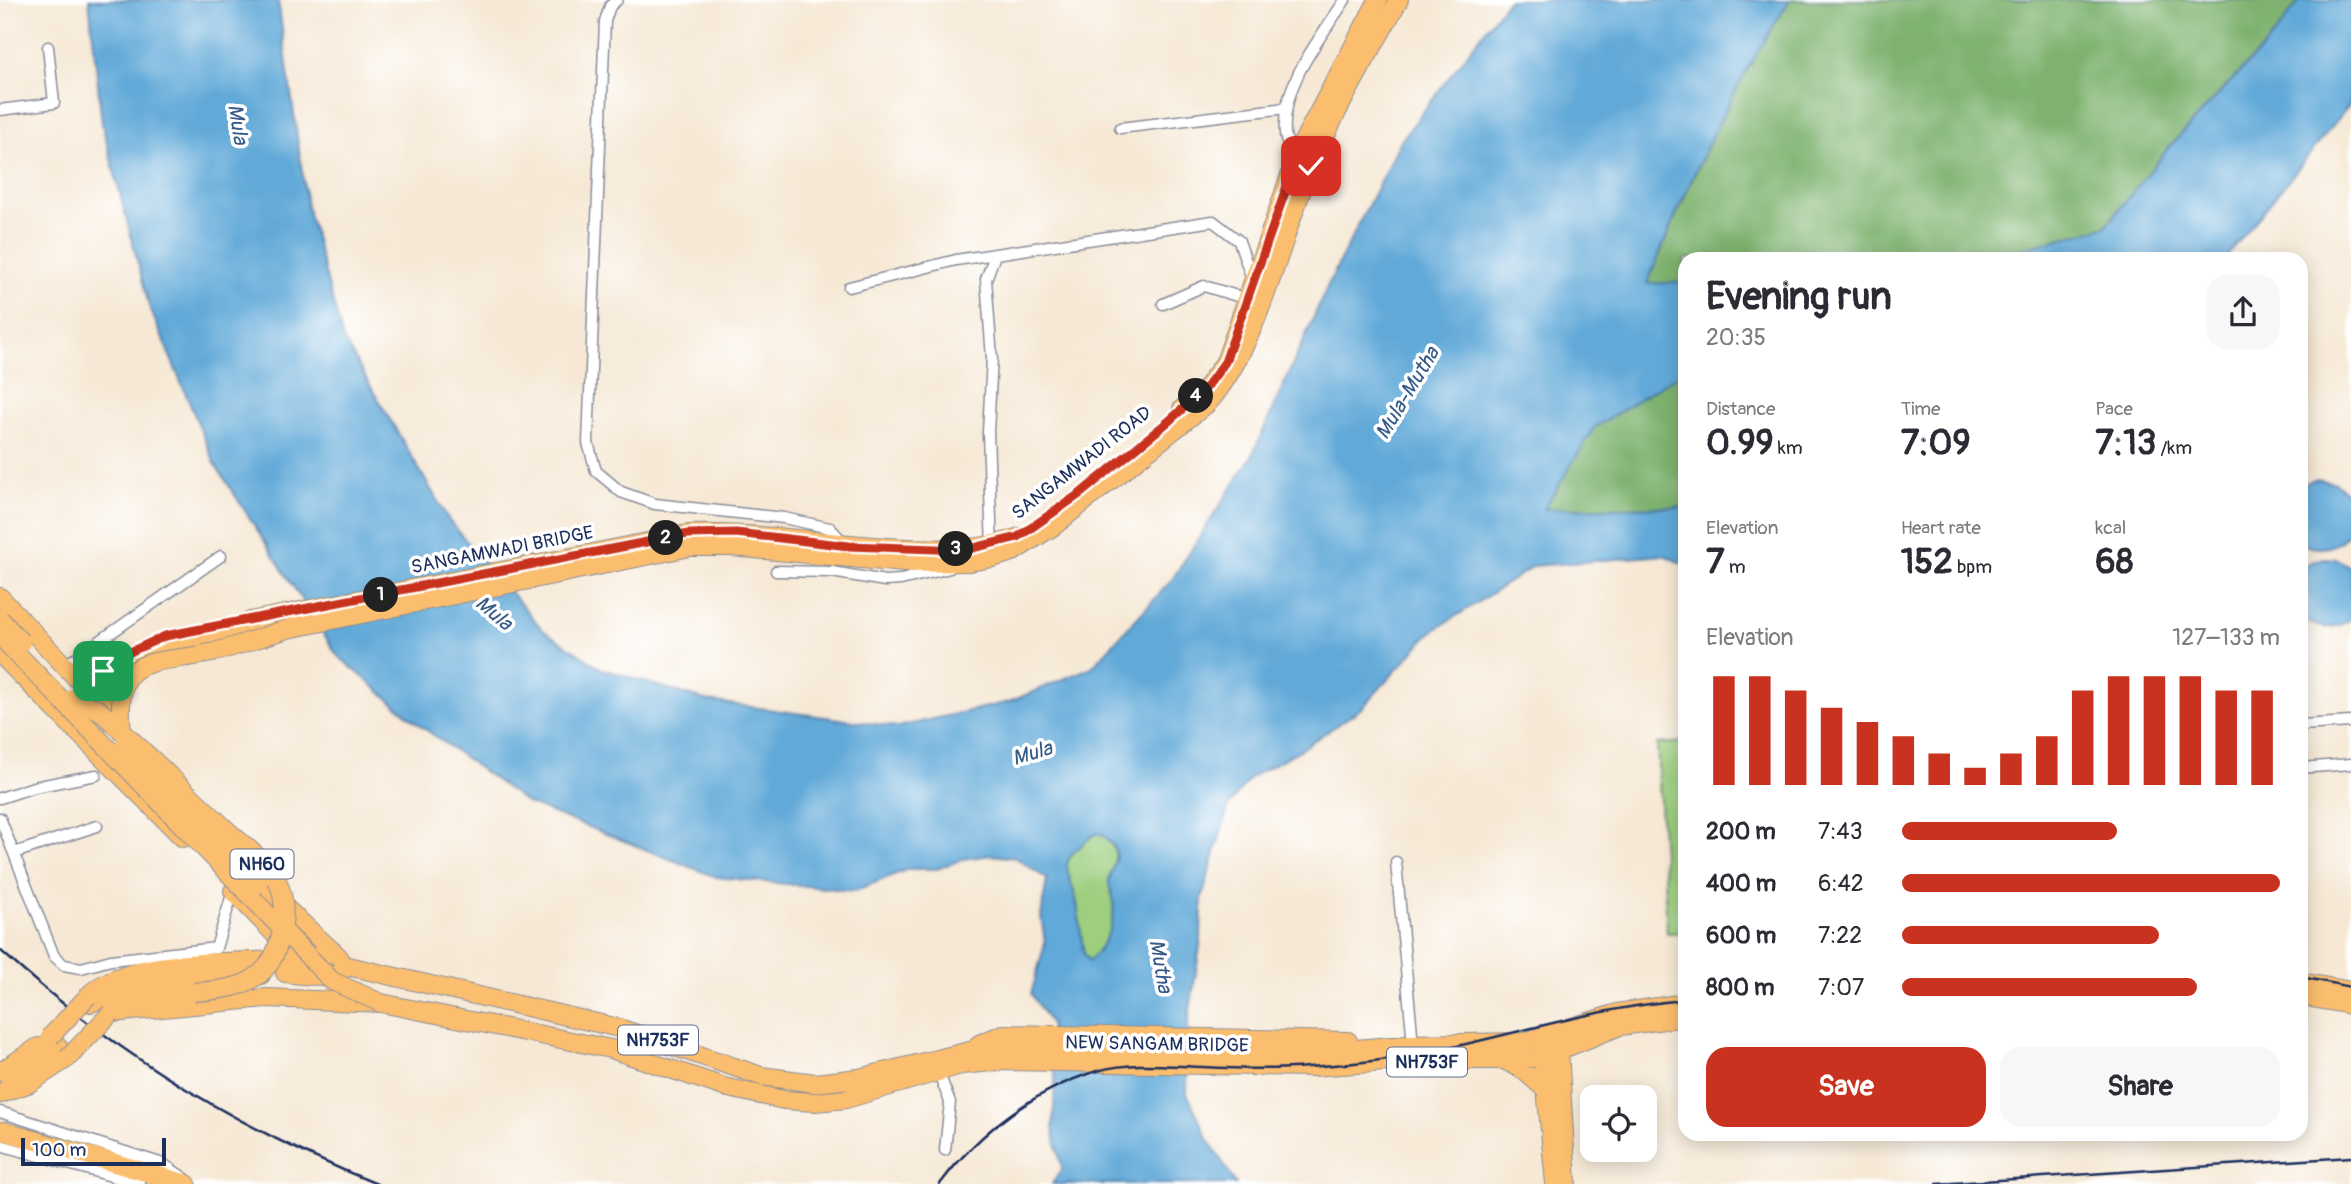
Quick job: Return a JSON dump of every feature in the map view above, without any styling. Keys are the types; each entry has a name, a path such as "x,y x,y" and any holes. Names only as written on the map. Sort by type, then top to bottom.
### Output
{"main road":[{"name":"SANGAMWADI ROAD","path":"992,552 1060,509 1206,388 1225,362 1250,290 1304,162 1378,0"},
{"name":"SANGAMWADI ROAD","path":"848,553 967,556 1013,552 1046,531 1208,402 1221,387 1248,334 1304,162 1399,0"},
{"name":"SANGAMWADI BRIDGE","path":"71,703 118,672 134,655 243,631 288,629 656,546 688,534 736,533 848,553"},
{"name":"SANGAMWADI BRIDGE","path":"71,703 134,655 165,636 656,546"},
{"path":"0,597 64,666 71,703"},
{"path":"0,619 71,703 348,966 335,974 300,969 155,980 90,1000"},
{"path":"122,731 120,713 126,683 142,665 153,660 206,654 288,629"},
{"path":"0,636 332,981 381,1003"},
{"name":"NH60","path":"0,654 71,703 120,776 270,930 300,969"},
{"path":"112,716 110,700 118,672"},
{"path":"71,703 99,710 122,731"},
{"path":"71,703 112,716 268,876 265,889"},
{"name":"NH60","path":"111,1013 126,1003 243,985 264,971 272,960 283,929 284,909 279,885 256,857 122,731"},
{"path":"247,962 265,947 270,930"},
{"path":"300,969 332,951"},
{"path":"2,1093 30,1083 102,984 146,970 247,962 283,960 300,969"},
{"name":"NH753F","path":"348,966 619,1028 727,1066 788,1081 815,1083 859,1078 967,1051 1003,1048"},
{"path":"2308,983 2351,991"},
{"path":"2308,997 2351,1005"},
{"path":"0,1072 58,1047 111,1013 267,998 381,1003"},
{"name":"NH753F","path":"381,1003 611,1049 724,1087 784,1100 814,1102 846,1099 1003,1048"},
{"name":"NH753F","path":"1311,1053 1413,1044 1524,1042 1617,1013 1678,1004"},
{"name":"NH753F","path":"1311,1053 1343,1058 1504,1060 1551,1054 1620,1026 1678,1018"},
{"path":"1550,1035 1567,1184"},
{"name":"NH753F","path":"1343,1058 1413,1044"},
{"name":"NEW SANGAM BRIDGE","path":"1003,1048 1311,1053"},
{"name":"NEW SANGAM BRIDGE","path":"1003,1048 1311,1053"},
{"path":"1551,1054 1546,1090 1555,1184"},
{"path":"1504,1060 1522,1069 1546,1090"},
{"path":"2,1138 190,1184"}],"street":[{"path":"617,0 610,6 605,35 588,443 596,471 621,492 655,504 784,518 830,528 848,553"},
{"path":"1304,162 1284,136 1286,108 1307,58 1345,0"},
{"path":"0,110 54,103 48,47"},
{"path":"1120,128 1286,108"},
{"path":"849,287 956,260 1213,222 1238,241 1250,290 1204,286 1163,304"},
{"path":"992,552 988,432 992,358 985,279 995,255"},
{"path":"64,666 221,556"},
{"path":"776,571 832,572 901,580 967,556"},
{"path":"2308,725 2351,722"},
{"path":"2308,767 2351,764"},
{"path":"0,798 34,786 96,775"},
{"path":"0,818 54,956 64,965 81,968 111,960 216,948 233,891"},
{"path":"14,853 97,826"},
{"path":"1396,862 1413,1044"},
{"path":"938,1071 950,1102 945,1150"},
{"path":"0,1112 163,1164 190,1184"},
{"path":"2,1138 140,1184"}],"green space":[{"path":"1790,0 2300,0 2273,37 2171,145 2105,227 2011,252 1678,252 1678,283 1647,285 1711,139"},
{"path":"1678,374 1678,507 1544,509 1594,428"},
{"path":"1678,742 1678,932 1667,933 1657,744"},
{"path":"1102,833 1115,851 1109,883 1114,906 1105,940 1089,961 1084,955 1077,903 1066,873 1072,852 1095,834"}],"water":[{"path":"89,0 278,0 307,207 343,339 450,522 543,630 602,669 708,701 898,727 1009,702 1092,667 1171,581 1252,456 1328,285 1400,142 1508,0 1790,0 1729,102 1678,210 1647,284 1678,282 1678,374 1594,428 1544,509 1678,507 1678,562 1664,555 1534,566 1430,633 1362,708 1300,750 1251,777 1229,805 1202,898 1201,940 1188,1023 1187,1093 1208,1139 1236,1184 1052,1184 1062,1168 1053,1130 1055,1078 1050,1023 1031,994 1045,943 1041,916 1047,879 1016,858 991,855 963,859 937,869 908,869 855,891 716,877 527,803 417,723 337,655 215,464 149,306 102,124","holes":["1095,834 1102,834 1116,852 1109,883 1113,897 1113,915 1105,940 1089,961 1084,955 1077,904 1067,865 1073,853"]},
{"path":"2300,0 2351,0 2351,103 2231,252 2011,252 2105,227 2171,145 2273,37"},
{"path":"2316,479 2336,483 2351,497 2351,530 2335,545 2322,548 2308,546 2308,482"},
{"path":"2324,558 2337,559 2351,567 2351,619 2345,623 2325,627 2308,622 2308,564"}],"railway":[{"path":"0,950 86,1021 178,1084 275,1138 377,1184"},
{"path":"2308,978 2351,987"},
{"path":"940,1184 972,1147 1010,1115 1051,1089 1097,1071 1137,1065 1269,1069 1370,1061 1430,1052 1621,1009 1678,1001"},
{"path":"1937,1184 2351,1157"}],"route":[{"path":"103,671 130,652 165,636 688,534 736,533 849,546 965,550 992,546 1018,537 1081,493 1206,388 1225,362 1297,158 1311,166"}],"water label":[{"name":"Mula","path":"238,124"},
{"name":"Mula-Mutha","path":"1407,393"},
{"name":"Mula","path":"494,613"},
{"name":"Mula","path":"1032,753"},
{"name":"Mutha","path":"1161,966"}]}
